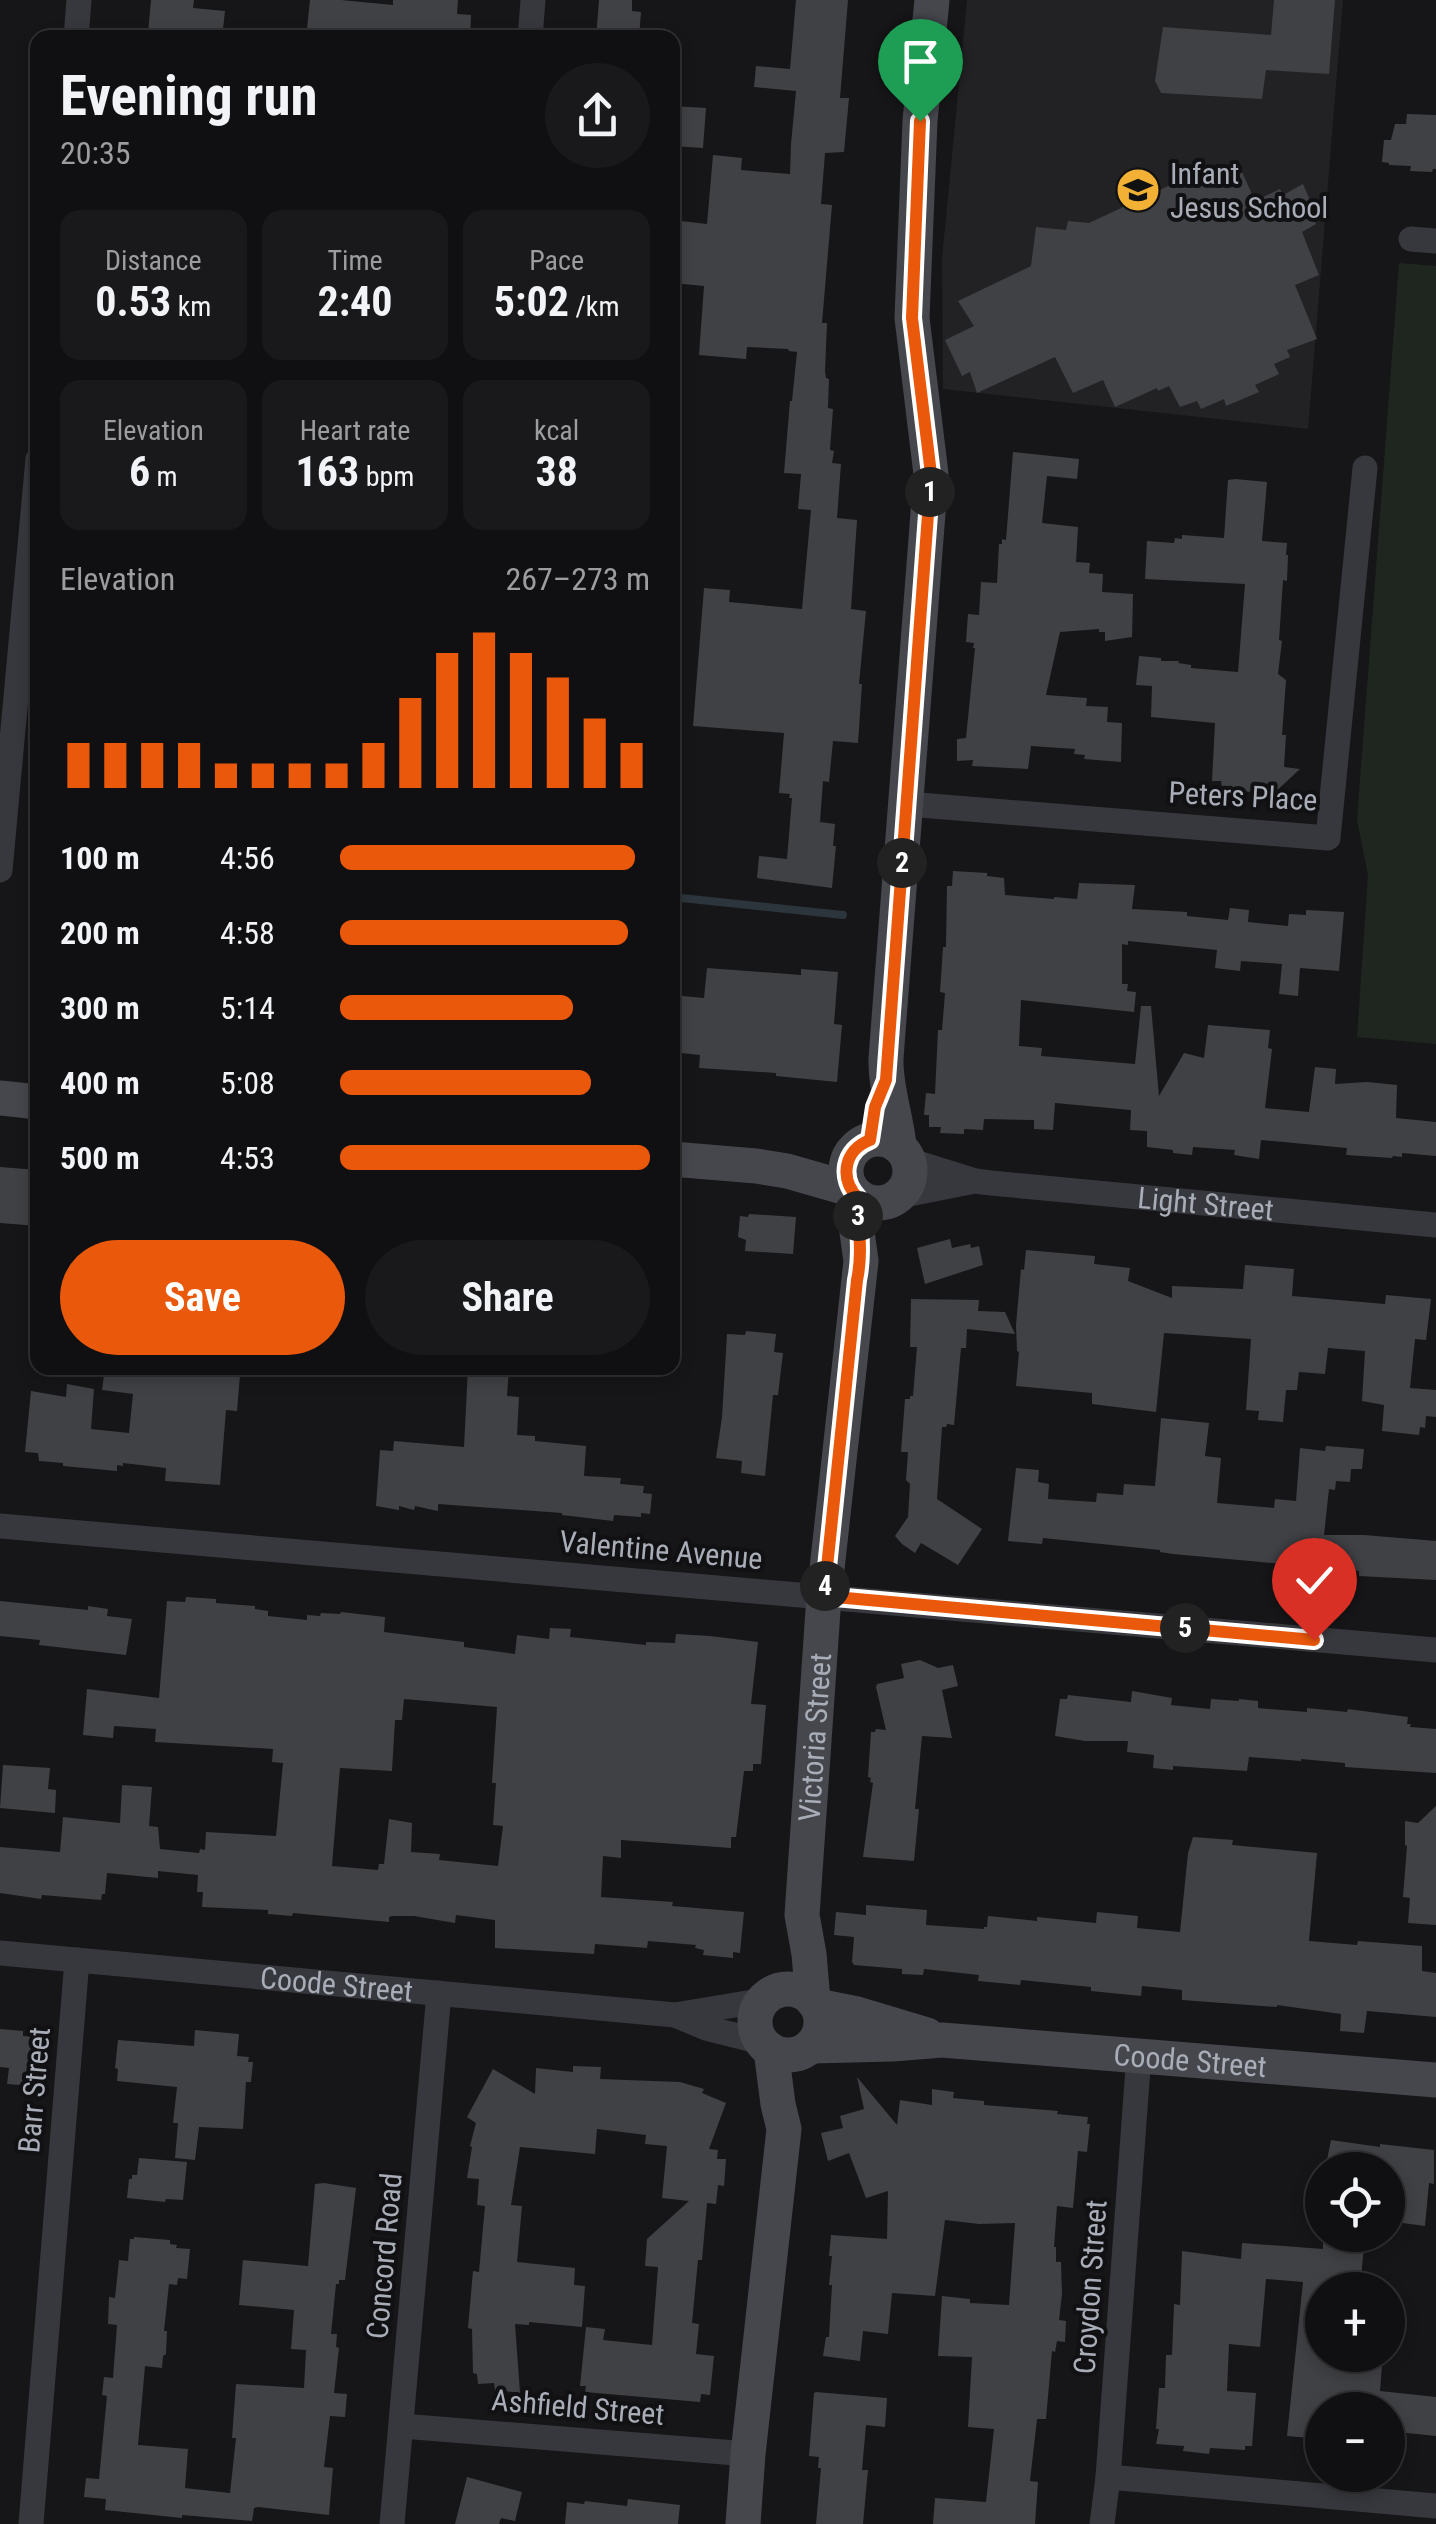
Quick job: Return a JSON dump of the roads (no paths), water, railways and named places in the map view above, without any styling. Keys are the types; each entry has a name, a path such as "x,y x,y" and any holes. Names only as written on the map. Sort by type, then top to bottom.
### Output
{"street":[{"path":"77,30 79,0"},
{"path":"531,30 533,0"},
{"path":"854,1193 847,1180 847,1161 884,1148 896,1119 886,1080 931,474 912,318 920,121 932,0"},
{"name":"Peters Place","path":"907,804 1328,838 1365,468"},
{"path":"0,870 30,546"},
{"path":"0,1098 30,1101"},
{"path":"756,1166 884,1148"},
{"path":"680,1160 787,1171 876,1204 896,1198 909,1180 884,1148"},
{"name":"Light Street","path":"884,1148 975,1181 1436,1225"},
{"name":"Light Street","path":"896,1198 975,1181"},
{"name":"Victoria Street","path":"854,1193 861,1261"},
{"name":"Victoria Street","path":"794,2000 809,1954 802,1914 824,1596 857,1280 861,1261 896,1198"},
{"name":"Valentine Avenue","path":"0,1526 1436,1650"},
{"name":"Coode Street","path":"0,1953 674,2015 794,2000 942,2040"},
{"name":"Barr Street","path":"30,2524 77,1960"},
{"name":"Concord Road","path":"392,2524 439,1993"},
{"path":"743,2524 784,2129 798,2108 787,2048 756,2025 759,2007 794,2000 821,2027 818,2038 787,2048"},
{"name":"Coode Street","path":"674,2015 706,2028 787,2048 942,2040 1436,2080"},
{"name":"Croydon Street","path":"1102,2524 1139,2054"},
{"name":"Ashfield Street","path":"402,2426 748,2454"},
{"path":"1108,2477 1436,2506"}],"waterway":[{"path":"680,898 843,915"}],"place":[{"name":"Infant Jesus School","path":"1138,190"}]}
